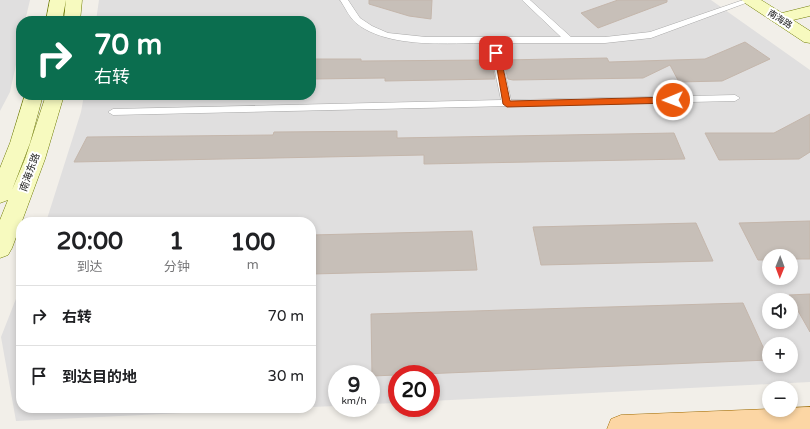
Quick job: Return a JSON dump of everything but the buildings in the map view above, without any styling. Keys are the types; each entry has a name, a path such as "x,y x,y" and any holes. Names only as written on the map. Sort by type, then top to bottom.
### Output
{"main road":[{"path":"621,429 810,421"}],"street":[{"path":"55,16 58,0"},
{"path":"72,16 74,0"},
{"name":"南海路","path":"750,0 810,38"},
{"name":"南海路","path":"773,0 806,16"},
{"path":"780,19 806,16"},
{"name":"南海东路","path":"0,194 20,143 33,100"},
{"name":"南海东路","path":"0,248 34,159 53,100"}],"lane":[{"path":"344,0 357,20 369,28 387,35 426,40 605,40 651,35 750,0"},
{"path":"526,0 570,40"},
{"path":"493,40 507,104"},
{"path":"113,112 735,98"}],"shaded area":[{"path":"0,0 30,0 26,16 16,16 16,65 10,92 0,111"},
{"path":"99,0 711,0 810,70 810,382 762,381 762,384 440,401 440,365 388,365 388,403 380,404 380,365 328,365 328,406 316,407 316,217 48,217 81,112 83,100 316,100 316,16 97,16"},
{"path":"16,299 16,413 184,413 16,421 1,337"}],"route":[{"path":"496,53 507,104 673,100"}]}
